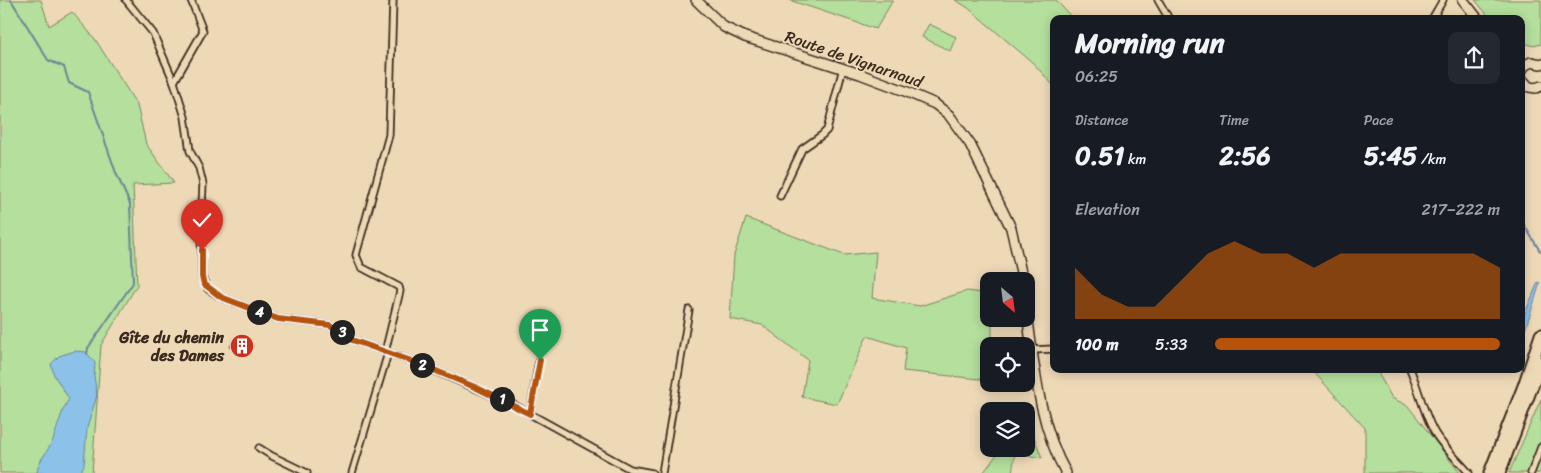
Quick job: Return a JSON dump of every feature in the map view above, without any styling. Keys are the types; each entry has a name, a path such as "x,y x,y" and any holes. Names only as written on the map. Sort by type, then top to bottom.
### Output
{"highway":[{"path":"1490,473 1524,386 1541,335"},
{"path":"1499,473 1541,362"},
{"path":"1507,455 1530,412 1541,386"}],"street":[{"path":"126,0 152,33 174,82 185,117 190,151 199,168 203,184 201,229 202,277 204,284 221,297 272,316 306,324 311,322 330,325 352,340 477,388 530,414 630,471 652,473"},
{"path":"174,82 202,32 191,0"},
{"path":"352,473 387,353 400,291 399,287 361,267 356,255 389,135 393,0"},
{"name":"Route de Vignarnaud","path":"696,0 724,27 745,37 843,68 935,104 956,124 970,144 1011,228 1021,272"},
{"path":"1158,0 1167,15"},
{"path":"1434,15 1443,0"},
{"path":"1463,0 1475,15"},
{"path":"1525,60 1541,64"},
{"path":"1525,65 1531,62"},
{"path":"780,196 802,149 827,130 843,68"},
{"path":"1536,87 1541,94"},
{"path":"662,473 688,310"},
{"path":"1035,350 1050,349"},
{"path":"530,414 540,360"},
{"path":"1035,365 1048,430 1058,458 1066,473"},
{"path":"1412,373 1422,397 1427,417 1436,434 1470,473"},
{"path":"1531,473 1541,446"},
{"path":"259,448 307,473"}],"green space":[{"path":"0,0 41,0 49,26 72,12 95,39 137,105 146,144 174,183 133,185 137,285 101,345 92,473 0,473"},
{"path":"789,0 893,0 876,29"},
{"path":"955,0 1056,0 1069,15 1050,15 1050,82 1033,63 967,7"},
{"path":"1475,0 1541,0 1541,44 1534,46 1525,43 1525,15 1488,15"},
{"path":"929,24 956,37 950,51 922,37"},
{"path":"746,218 844,255 876,252 872,298 920,306 967,291 980,293 980,328 992,328 992,337 980,337 980,379 903,371 906,348 867,336 837,404 802,397 808,360 762,325 730,319 734,255"},
{"path":"1315,373 1378,373 1392,398 1408,406 1460,473 1365,473 1365,428"},
{"path":"1541,399 1541,473 1509,473"},
{"path":"1035,439 1042,458 1035,457"},
{"path":"995,457 1014,457 1012,473 983,473"}],"water":[{"path":"1538,282 1540,283 1525,330 1525,313"},
{"path":"75,351 86,352 95,363 94,376 97,395 87,428 84,465 80,473 37,473 39,464 53,440 69,399 54,375 51,364 59,356"}],"building":[{"name":"Gîte du chemin des Dames","path":"234,338 253,345 250,354 230,347"}],"waterway":[{"path":"11,0 48,60 64,67 69,83 88,92 116,173 130,204 133,283 88,348 87,354"},
{"path":"1525,227 1540,251"}],"place":[{"name":"Gîte du chemin des Dames","path":"242,346"}],"route":[{"path":"202,250 202,277 204,284 208,289 221,297 278,319 306,324 311,322 330,325 352,340 417,363 477,388 530,414 540,360"}]}
